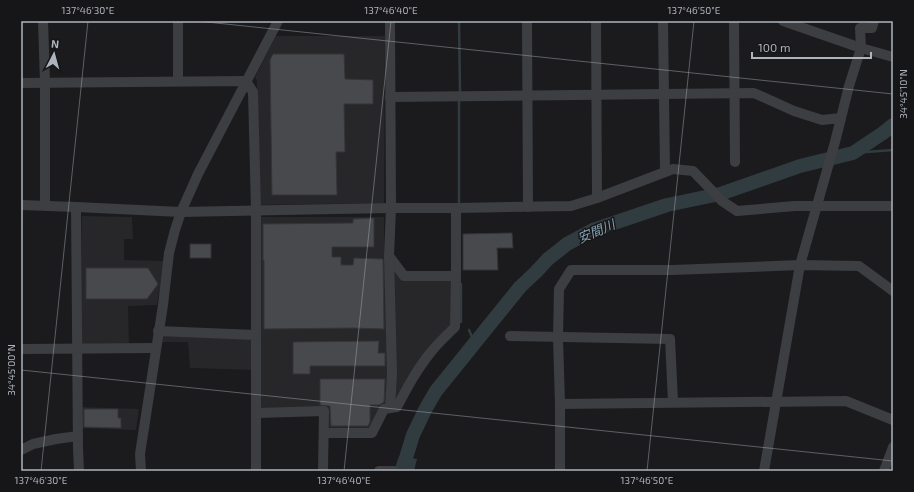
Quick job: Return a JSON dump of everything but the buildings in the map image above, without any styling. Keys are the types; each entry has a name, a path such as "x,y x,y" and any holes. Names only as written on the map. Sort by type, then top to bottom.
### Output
{"street":[{"path":"43,21 45,82 45,206"},
{"path":"178,21 178,81"},
{"path":"141,471 140,454 163,305 169,253 175,230 181,212 198,174 278,21"},
{"path":"390,21 391,208 389,256 392,374 390,408"},
{"path":"527,21 528,207"},
{"path":"596,21 596,198"},
{"path":"663,21 664,172"},
{"path":"734,21 735,162"},
{"path":"783,21 805,25 861,48 893,57"},
{"path":"754,471 764,471 800,265 826,175 849,86 861,48 860,28 872,28 874,21"},
{"path":"21,83 246,81"},
{"path":"246,81 254,92 256,210 256,471"},
{"path":"390,97 754,93 794,111 822,120 841,118"},
{"path":"21,206 76,206 181,212 571,206 673,169 693,171 722,201 737,211 816,206 893,206"},
{"path":"76,206 79,471"},
{"path":"325,433 372,433 384,409 397,407 418,369 431,351 455,328 456,208"},
{"path":"389,256 404,276 456,276"},
{"path":"560,471 558,337 559,289 571,270 673,270 800,265 859,266 893,291"},
{"path":"158,331 256,335"},
{"path":"510,336 670,339 673,402"},
{"path":"21,349 156,348"},
{"path":"560,404 846,401 893,420"},
{"path":"257,413 324,411 324,471"},
{"path":"21,450 33,444 56,438 78,436"},
{"path":"884,471 893,447"},
{"path":"379,471 394,471"}],"shaded area":[{"path":"276,36 385,36 384,203 259,205 257,81 255,77"},
{"path":"82,216 132,217 133,239 124,239 124,260 164,261 157,305 128,306 129,346 81,346"},
{"path":"260,217 384,217 384,256 404,281 451,280 452,325 395,405 371,430 328,430 326,409 260,408 259,370 190,368 188,342 160,342 162,328 260,332"},
{"path":"80,407 139,409 136,430 80,428"},
{"path":"399,456 417,459 414,471 394,471"}],"waterway":[{"path":"459,21 460,92"},
{"path":"459,101 459,202"},
{"name":"安間川","path":"402,471 413,435 436,391 520,287 548,259 567,244 593,230 667,205 720,194 800,166 853,153 893,125"},
{"path":"853,153 893,150"},
{"path":"461,284 461,322"},
{"path":"469,330 475,344"}]}
